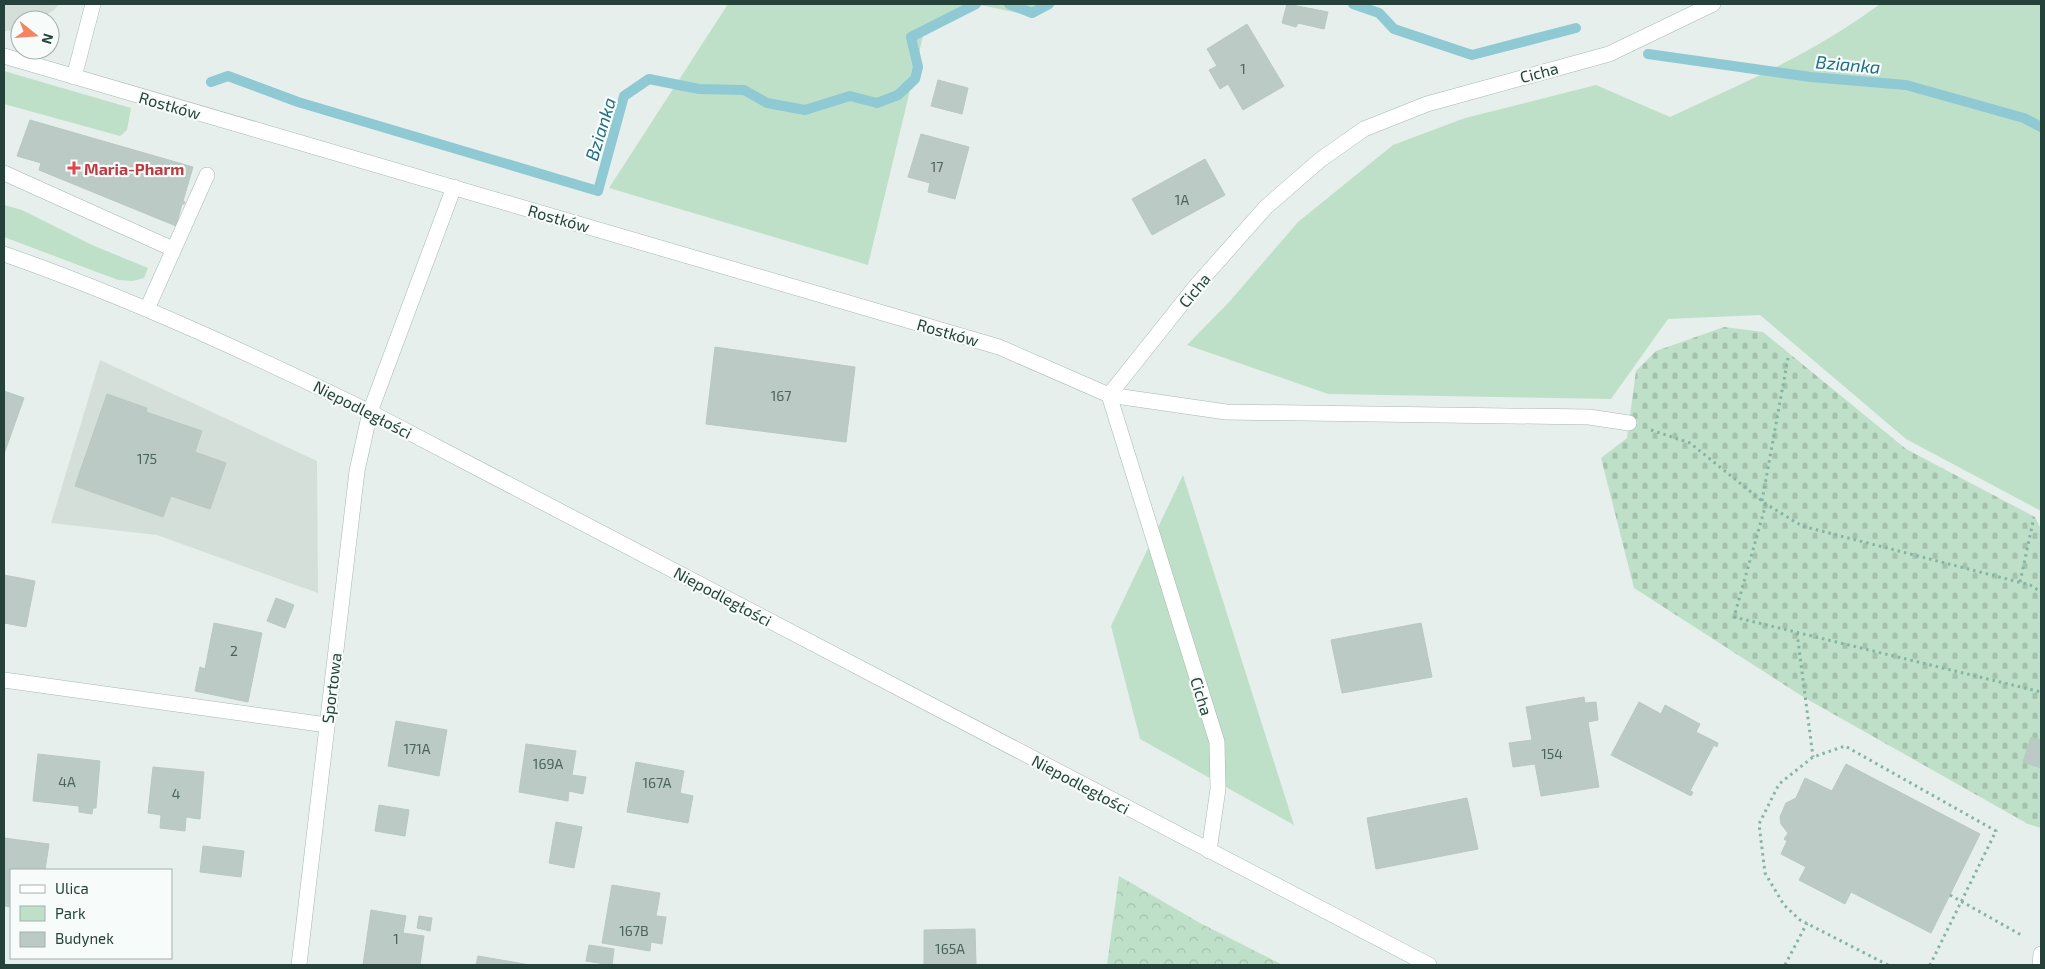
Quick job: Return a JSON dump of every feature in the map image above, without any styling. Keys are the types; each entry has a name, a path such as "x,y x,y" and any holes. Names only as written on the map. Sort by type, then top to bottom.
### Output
{"street":[{"path":"74,77 93,4"},
{"name":"Cicha","path":"1209,851 1218,789 1217,742 1110,395 1196,286 1266,206 1320,160 1364,129 1427,104 1609,54 1713,4"},
{"name":"Rostków","path":"4,56 999,348 1110,395 1226,412 1589,417 1630,423"},
{"path":"4,173 173,249"},
{"path":"147,309 206,175"},
{"name":"Sportowa","path":"299,965 357,471 370,412 454,187"},
{"name":"Niepodległości","path":"4,254 147,309 268,362 370,412 1429,965"},
{"path":"4,680 327,725"},
{"path":"2040,965 2041,954"}],"path":[{"path":"1762,501 1788,358"},
{"path":"1630,423 1690,443 1766,504 1802,526 2020,582 2041,592"},
{"path":"1766,504 1734,617 2041,692"},
{"path":"2020,582 2033,522"},
{"path":"1797,633 1813,757"},
{"path":"1888,965 1807,923 1784,905 1765,873 1759,824 1779,784 1813,757 1845,746 1996,831 1930,965"},
{"path":"1950,896 2026,937"},
{"path":"1785,965 1807,923"}],"shaded area":[{"path":"4,4 59,4 54,10 10,10 10,31 4,31"},
{"path":"100,360 317,461 318,593 157,535 51,523"}],"green space":[{"path":"728,4 1057,4 1033,16 980,5 924,32 868,265 609,188"},
{"path":"1880,4 2041,4 2041,511 1906,439 1760,315 1668,319 1611,399 1328,394 1187,345 1230,301 1298,222 1393,145 1465,118 1596,85 1670,117 1778,66 1830,38"},
{"path":"4,71 131,108 127,130 120,136 4,104"},
{"path":"4,205 22,210 92,245 148,268 144,278 133,281 118,280 4,237"},
{"path":"1724,327 1763,332 1906,449 2035,517 2041,529 2041,828 2028,824 1805,698 1634,588 1601,458 1627,438 1636,371 1656,351"},
{"path":"1183,475 1294,825 1140,739 1111,626"},
{"path":"1119,876 1200,923 1283,965 1107,965"}],"building":[{"path":"1287,4 1328,12 1324,29 1298,23 1296,27 1282,23"},
{"path":"1247,24 1284,86 1243,110 1228,84 1220,89 1209,70 1217,66 1207,49"},
{"path":"938,80 968,88 962,114 931,106"},
{"path":"30,120 193,167 183,201 185,202 182,204 176,226 39,170 41,163 17,156"},
{"path":"921,134 969,147 955,199 928,192 930,183 908,177"},
{"path":"1205,159 1225,195 1152,235 1132,199"},
{"path":"715,347 855,367 846,442 706,424"},
{"path":"4,391 24,398 4,454"},
{"path":"107,394 147,408 146,412 202,431 195,452 226,463 210,509 171,496 163,517 75,486"},
{"path":"4,575 35,581 26,627 4,623"},
{"path":"276,598 294,605 285,628 267,621"},
{"path":"214,623 262,633 248,702 195,691 200,667 205,669"},
{"path":"1421,623 1432,677 1342,693 1331,640"},
{"path":"1584,697 1585,703 1596,702 1598,720 1588,722 1599,787 1541,796 1535,764 1513,767 1509,743 1532,740 1526,707"},
{"path":"1639,702 1661,714 1665,705 1700,724 1696,732 1718,743 1717,747 1714,745 1690,791 1693,792 1691,796 1611,755"},
{"path":"396,721 447,730 439,776 388,766"},
{"path":"2031,737 2041,740 2041,768 2023,762"},
{"path":"526,744 576,751 572,775 586,777 583,794 569,791 568,801 519,792"},
{"path":"38,754 100,761 96,808 93,808 92,814 79,812 79,806 33,801"},
{"path":"636,762 684,771 680,793 693,796 688,823 627,812"},
{"path":"1846,764 1980,834 1931,933 1851,892 1845,904 1799,880 1806,867 1781,854 1787,841 1784,839 1788,833 1781,824 1780,817 1786,803 1796,798 1805,778 1832,791"},
{"path":"153,767 204,772 200,819 186,817 185,831 160,828 161,815 148,813"},
{"path":"1467,798 1478,849 1376,869 1367,818"},
{"path":"379,805 409,810 405,836 375,831"},
{"path":"556,822 582,827 574,868 549,863"},
{"path":"4,838 49,844 45,869 10,869 10,907 4,906"},
{"path":"203,846 244,851 241,877 200,872"},
{"path":"612,885 660,893 656,916 666,917 662,944 651,942 650,951 602,943"},
{"path":"371,910 406,916 403,933 424,936 420,965 363,965"},
{"path":"419,916 432,918 430,931 417,928"},
{"path":"975,929 976,965 924,965 924,930"},
{"path":"589,945 614,949 612,965 586,961"},
{"path":"478,956 530,965 476,965"}],"waterway":[{"name":"Bzianka","path":"211,82 228,76 298,102 598,191 624,96 649,79 699,89 744,90 767,103 805,110 850,96 877,103 898,95 915,79 918,67 911,37 976,4"},
{"name":"Bzianka","path":"1009,4 1032,13 1049,4"},
{"name":"Bzianka","path":"1353,4 1379,13 1394,29 1472,55 1576,28"},
{"name":"Bzianka","path":"1648,54 1811,77 1906,85 2024,118 2041,127"}],"place":[{"name":"Maria-Pharm","path":"74,168"}]}
